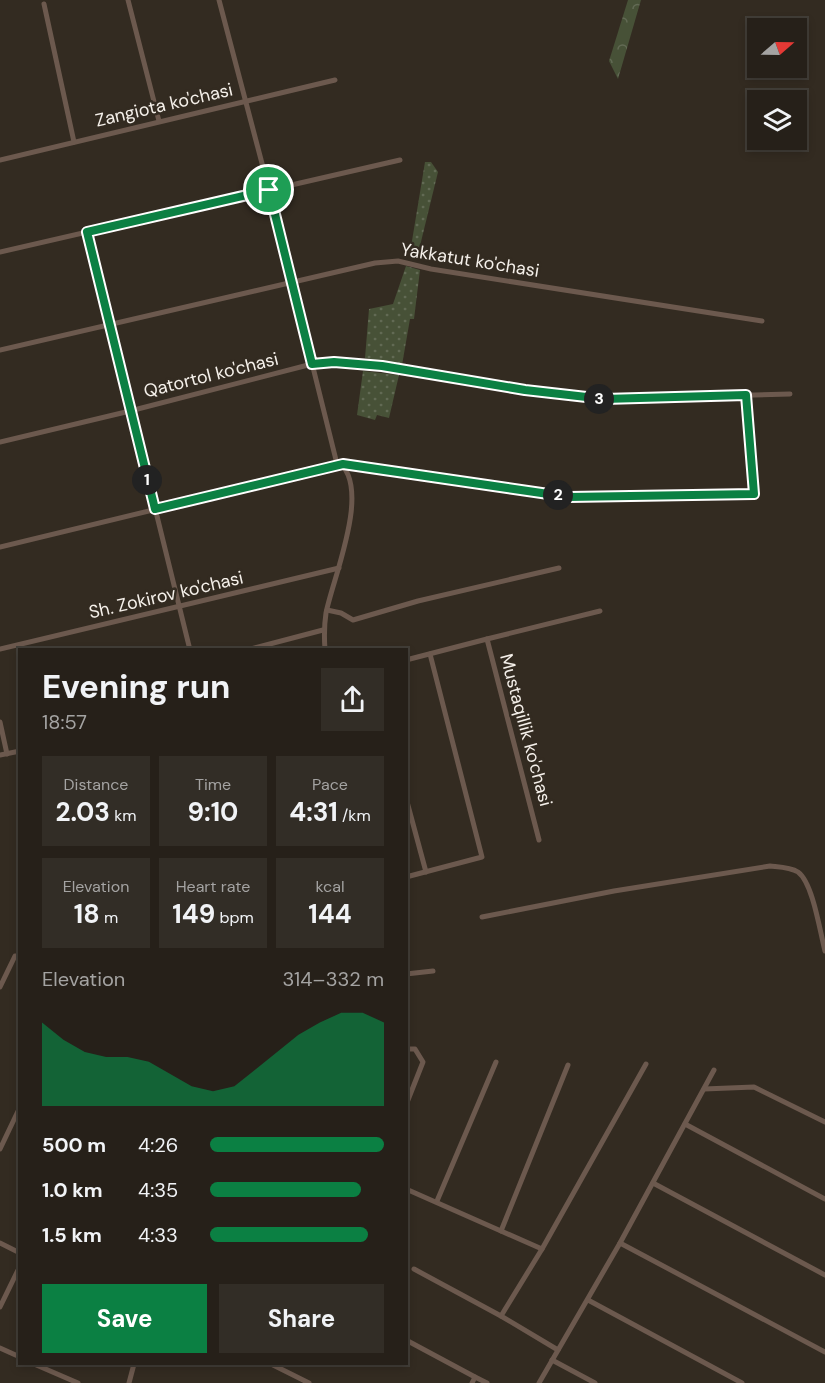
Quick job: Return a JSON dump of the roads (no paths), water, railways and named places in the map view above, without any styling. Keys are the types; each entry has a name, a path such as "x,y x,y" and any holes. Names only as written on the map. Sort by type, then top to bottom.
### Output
{"street":[{"path":"128,0 159,121"},
{"path":"219,0 336,460 343,464 569,497 754,494 746,395"},
{"path":"44,4 74,142"},
{"name":"Zangiota ko'chasi","path":"0,160 335,80"},
{"path":"0,252 400,160"},
{"path":"87,232 189,648"},
{"name":"Yakkatut ko'chasi","path":"0,350 292,280 375,262 398,261 431,270 762,321"},
{"name":"Qatortol ko'chasi","path":"0,442 312,364 334,362 382,366 525,390 604,399 790,394"},
{"path":"0,547 343,464"},
{"path":"325,648 323,630 351,517 352,481 343,464"},
{"name":"Sh. Zokirov ko'chasi","path":"0,649 339,568"},
{"path":"327,610 341,613 353,620 560,568"},
{"path":"487,639 600,611"},
{"path":"255,648 323,630"},
{"name":"Mustaqillik ko'chasi","path":"408,660 487,639 539,840"},
{"path":"408,876 482,857 430,654"},
{"path":"0,723 7,754"},
{"path":"0,755 18,751"},
{"path":"408,805 426,872"},
{"path":"482,917 614,891 770,866 786,868 806,880 825,951"},
{"path":"0,987 15,956 18,956"},
{"path":"408,974 433,971"},
{"path":"408,1049 415,1049 423,1062 408,1100"},
{"path":"437,1202 496,1062"},
{"path":"501,1316 542,1250 646,1064"},
{"path":"501,1231 568,1065"},
{"path":"539,1383 620,1244 714,1070"},
{"path":"704,1089 754,1087 825,1122"},
{"path":"0,1149 18,1111"},
{"path":"685,1124 825,1199"},
{"path":"653,1183 825,1275"},
{"path":"408,1190 542,1250"},
{"path":"0,1243 18,1252"},
{"path":"620,1244 825,1352"},
{"path":"414,1269 558,1350"},
{"path":"0,1307 18,1270"},
{"path":"588,1300 742,1383"},
{"path":"408,1341 487,1383"},
{"path":"0,1348 18,1356"},
{"path":"552,1360 595,1383"},
{"path":"36,1365 78,1383"},
{"path":"129,1383 134,1365"},
{"path":"273,1365 309,1383"},
{"path":"472,1383 475,1377"}]}
